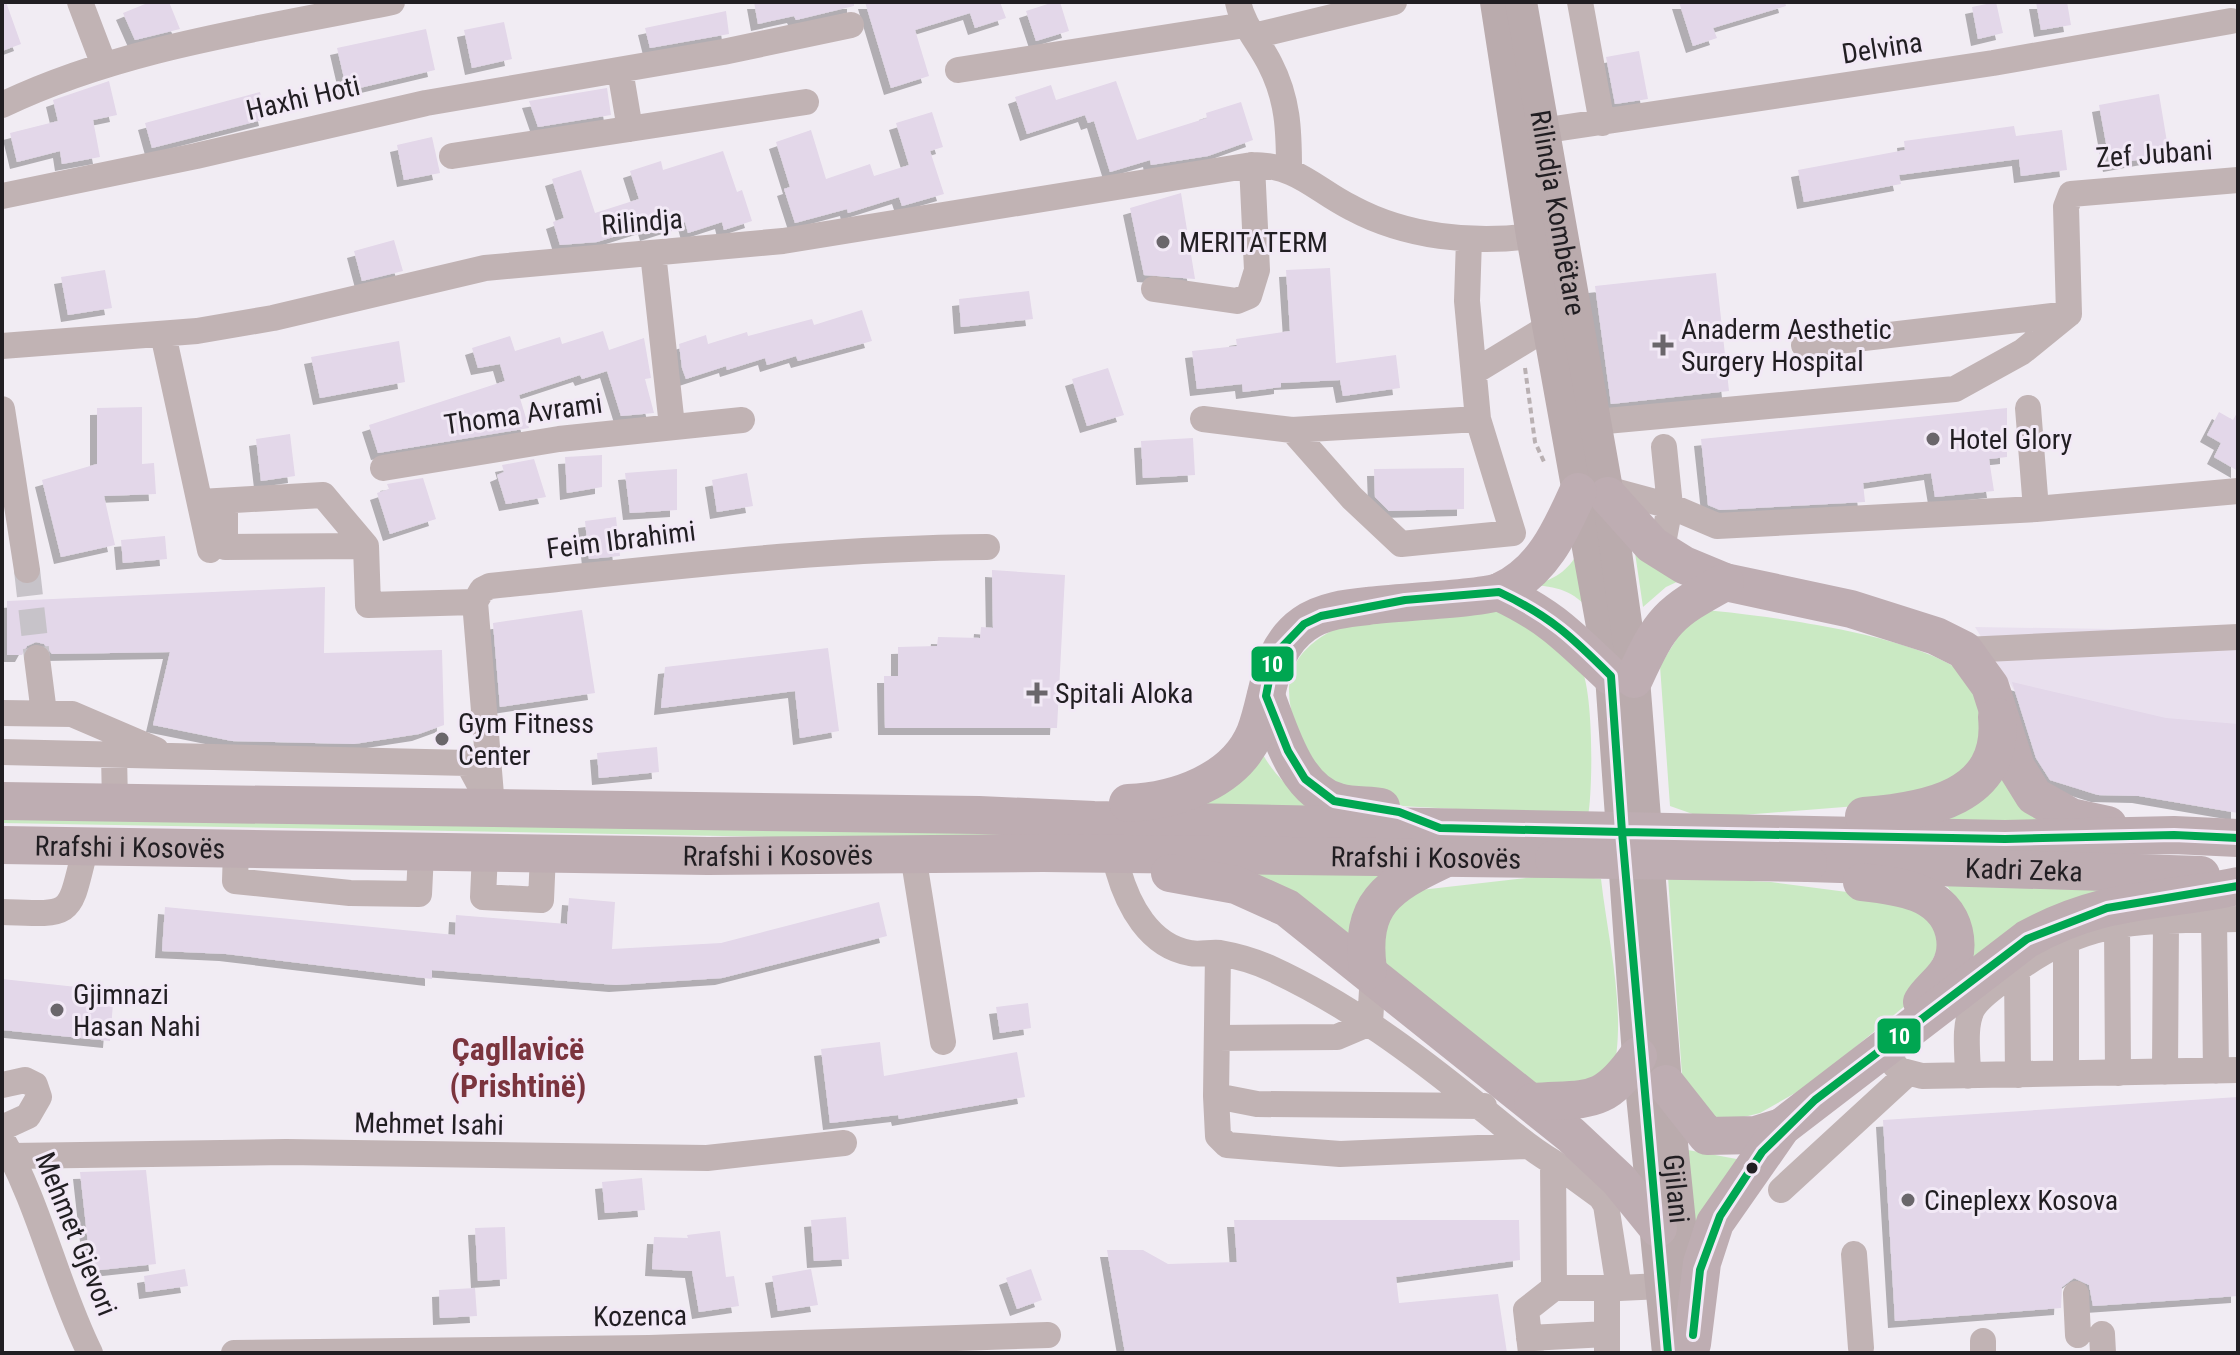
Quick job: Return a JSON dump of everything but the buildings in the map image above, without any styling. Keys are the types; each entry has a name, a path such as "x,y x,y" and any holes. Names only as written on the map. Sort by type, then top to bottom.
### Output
{"highway":[{"path":"979,815 1041,804 1152,801 1191,791 1229,768 1254,735 1272,665 1281,648 1304,624 1321,616 1405,600 1499,592 1531,571 1598,492 1656,549 1725,582 1851,609 1936,636 1964,650 1981,671 1996,702 2016,767 2028,788 2042,802 2071,817 2174,835"},
{"path":"1499,592 1540,611 1623,677 1663,622 1674,612 1725,582"},
{"path":"1266,696 1292,759 1316,789 1334,801 1388,809 1441,844 1634,832 1808,849 1837,879 1918,893 1935,902 1949,917 1955,938 1954,957 1898,1051"},
{"path":"1808,849 1841,818 1912,811 1949,801 1962,794 1981,775 1993,754 1998,733 1996,702"},
{"name":"Rrafshi i Kosovës","path":"2,801 979,815 1441,844 1554,859 1808,849"},
{"name":"Kadri Zeka","path":"1808,849 2174,835 2238,838"},
{"path":"1370,972 1365,932 1373,908 1441,844"},
{"name":"Rrafshi i Kosovës","path":"2,845 421,853 961,856 1441,844"},
{"name":"Kadri Zeka","path":"1808,849 2238,878"},
{"path":"961,856 1032,867 1188,875 1264,894 1370,972 1508,1098 1597,1157 1658,1228"},
{"path":"1684,1350 1702,1263 1715,1223 1782,1127 1815,1100 1898,1051 2027,939 2059,921 2111,905 2238,886"},
{"path":"1508,1098 1599,1097 1623,1078 1638,1056"},
{"path":"1666,1084 1707,1136 1756,1135 1782,1127"}],"main road":[{"name":"Rilindja Kombëtare","path":"1496,2 1548,327 1598,492"},
{"name":"Rilindja Kombëtare","path":"1521,2 1541,131 1595,422 1598,492"},
{"path":"1598,492 1623,677 1634,832"},
{"name":"Gjilani","path":"1634,832 1638,1056 1662,1286 1684,1350"},
{"name":"Gjilani","path":"1634,832 1666,1084 1684,1350"}],"street":[{"path":"80,2 104,65"},
{"path":"2,105 104,65 293,12 392,2"},
{"path":"958,70 1245,21 1394,2"},
{"path":"1580,2 1602,123"},
{"path":"1245,21 1269,62 1288,107 1289,169 1355,210 1396,226 1469,239 1532,236"},
{"name":"Delvina","path":"1541,131 1993,63 2231,21"},
{"name":"Haxhi Hoti","path":"2,196 196,156 426,103 620,70 851,25"},
{"path":"620,70 630,129"},
{"path":"452,156 806,102"},
{"path":"1154,289 1237,301 1249,296 1257,270 1252,165"},
{"name":"Rilindja","path":"2,346 163,334 273,318 485,268 783,241 1252,165 1289,169"},
{"name":"Zef Jubani","path":"2069,314 2066,207 2071,194 2238,180"},
{"path":"1292,430 1352,498 1401,544 1513,533 1478,419 1467,301 1469,239"},
{"path":"653,253 672,426"},
{"path":"1595,422 1955,389 2032,345 2069,314"},
{"path":"1804,345 2069,314"},
{"path":"1474,372 1548,327"},
{"path":"163,334 225,547 366,546"},
{"path":"2028,408 2036,509"},
{"path":"2,409 27,570"},
{"path":"1203,419 1292,430 1478,419"},
{"name":"Thoma Avrami","path":"383,468 559,439 742,420"},
{"path":"1656,549 1664,538 1670,506 1664,447"},
{"path":"1598,492 1670,506 1717,526 2036,509 2238,491"},
{"path":"213,502 323,495 366,546 368,605 475,602 492,807"},
{"path":"210,550 213,502"},
{"name":"Feim Ibrahimi","path":"475,602 482,590 490,586 661,566 890,547 987,547"},
{"path":"1964,650 2238,637"},
{"path":"37,658 44,713"},
{"path":"2,713 72,714 170,756"},
{"path":"2,752 468,763 492,807"},
{"path":"114,755 115,803"},
{"path":"2,912 54,914 64,908 72,900 86,846"},
{"path":"913,855 943,1042"},
{"path":"1118,870 1127,900 1141,921 1162,941 1188,953 1218,953 1272,969 1508,1098 1525,1146"},
{"path":"1781,1190 1844,1133 1898,1051 1968,1076 2227,1070 2226,919 2117,923 2066,940 2017,969 1973,1008 1969,1018 1968,1076"},
{"path":"2165,1072 2166,920"},
{"path":"2117,923 2118,1073"},
{"path":"2066,940 2066,1073"},
{"path":"1218,953 1216,1096 1218,1136 1227,1145 1340,1154 1525,1146 1553,1162 1601,1197 1606,1205 1613,1288 1607,1344 1530,1345 1526,1310 1554,1288 1613,1288 1662,1286"},
{"path":"2017,969 2018,1075"},
{"path":"1370,972 1370,1023"},
{"path":"1218,1038 1337,1037 1370,1023"},
{"path":"2,1085 25,1080 35,1085 39,1097 28,1116 2,1128"},
{"path":"1216,1096 1257,1104 1508,1098"},
{"path":"1815,1100 1844,1133"},
{"name":"Mehmet Isahi","path":"7,1148 707,1158 844,1143"},
{"name":"Mehmet Gjevori","path":"7,1148 69,1310 90,1353"},
{"path":"1553,1162 1554,1288"},
{"path":"1854,1254 1861,1348"},
{"path":"2076,1294 2095,1341"},
{"name":"Kozenca","path":"234,1353 649,1348 1048,1335"}],"shaded area":[{"path":"1975,627 2238,631 2238,769 2075,789"}],"green space":[{"path":"1634,546 1681,580 1666,587 1643,607"},
{"path":"1581,547 1594,615 1568,592 1534,585 1562,572"},
{"path":"1513,609 1565,649 1579,664 1584,675 1591,738 1588,816 1363,804 1320,788 1301,742 1289,699 1290,679 1298,660 1313,643 1339,627"},
{"path":"1695,609 1849,631 1933,656 1962,672 1979,691 1982,759 1920,801 1704,818 1670,806 1660,666"},
{"path":"1260,749 1273,770 1290,787 1330,814 1163,810"},
{"path":"2002,754 2068,828 1898,820"},
{"path":"2,811 1186,837 838,838 2,823"},
{"path":"1234,872 1401,873 1358,951"},
{"path":"1560,874 1601,879 1615,978 1616,1054 1612,1078 1542,1088 1392,977 1374,937 1403,892"},
{"path":"1668,877 1771,882 1908,900 1945,935 1912,1000 1811,1084 1760,1113 1716,1124 1682,1075"},
{"path":"1920,877 2147,881 1953,986 1960,906 1948,887"},
{"path":"1688,1150 1742,1160 1697,1254"}],"tunnel":[{"path":"27,570 37,658"}],"transit line":[{"name":"10","path":"1499,592 1560,628 1611,676 1622,832 1440,828 1399,812 1334,801 1305,779 1288,751 1266,696 1272,665 1281,648 1304,624 1321,616 1405,600 1499,592"},
{"name":"10","path":"1622,832 2005,839 2174,835 2238,838"},
{"name":"10","path":"1622,832 1668,1353"},
{"name":"10","path":"1693,1335 1700,1270 1720,1216 1762,1152 1815,1100 2027,939 2107,908 2238,886"}],"place":[{"name":"MERITATERM","path":"1163,242"},
{"name":"Anaderm Aesthetic Surgery Hospital","path":"1663,345"},
{"name":"Hotel Glory","path":"1933,439"},
{"name":"Spitali Aloka","path":"1037,693"},
{"name":"Gym Fitness Center","path":"442,739"},
{"name":"Gjimnazi Hasan Nahi","path":"57,1010"},
{"name":"Cineplexx Kosova","path":"1908,1200"}],"district":[{"name":"Çagllavicë (Prishtinë)","path":"518,1068"}]}
